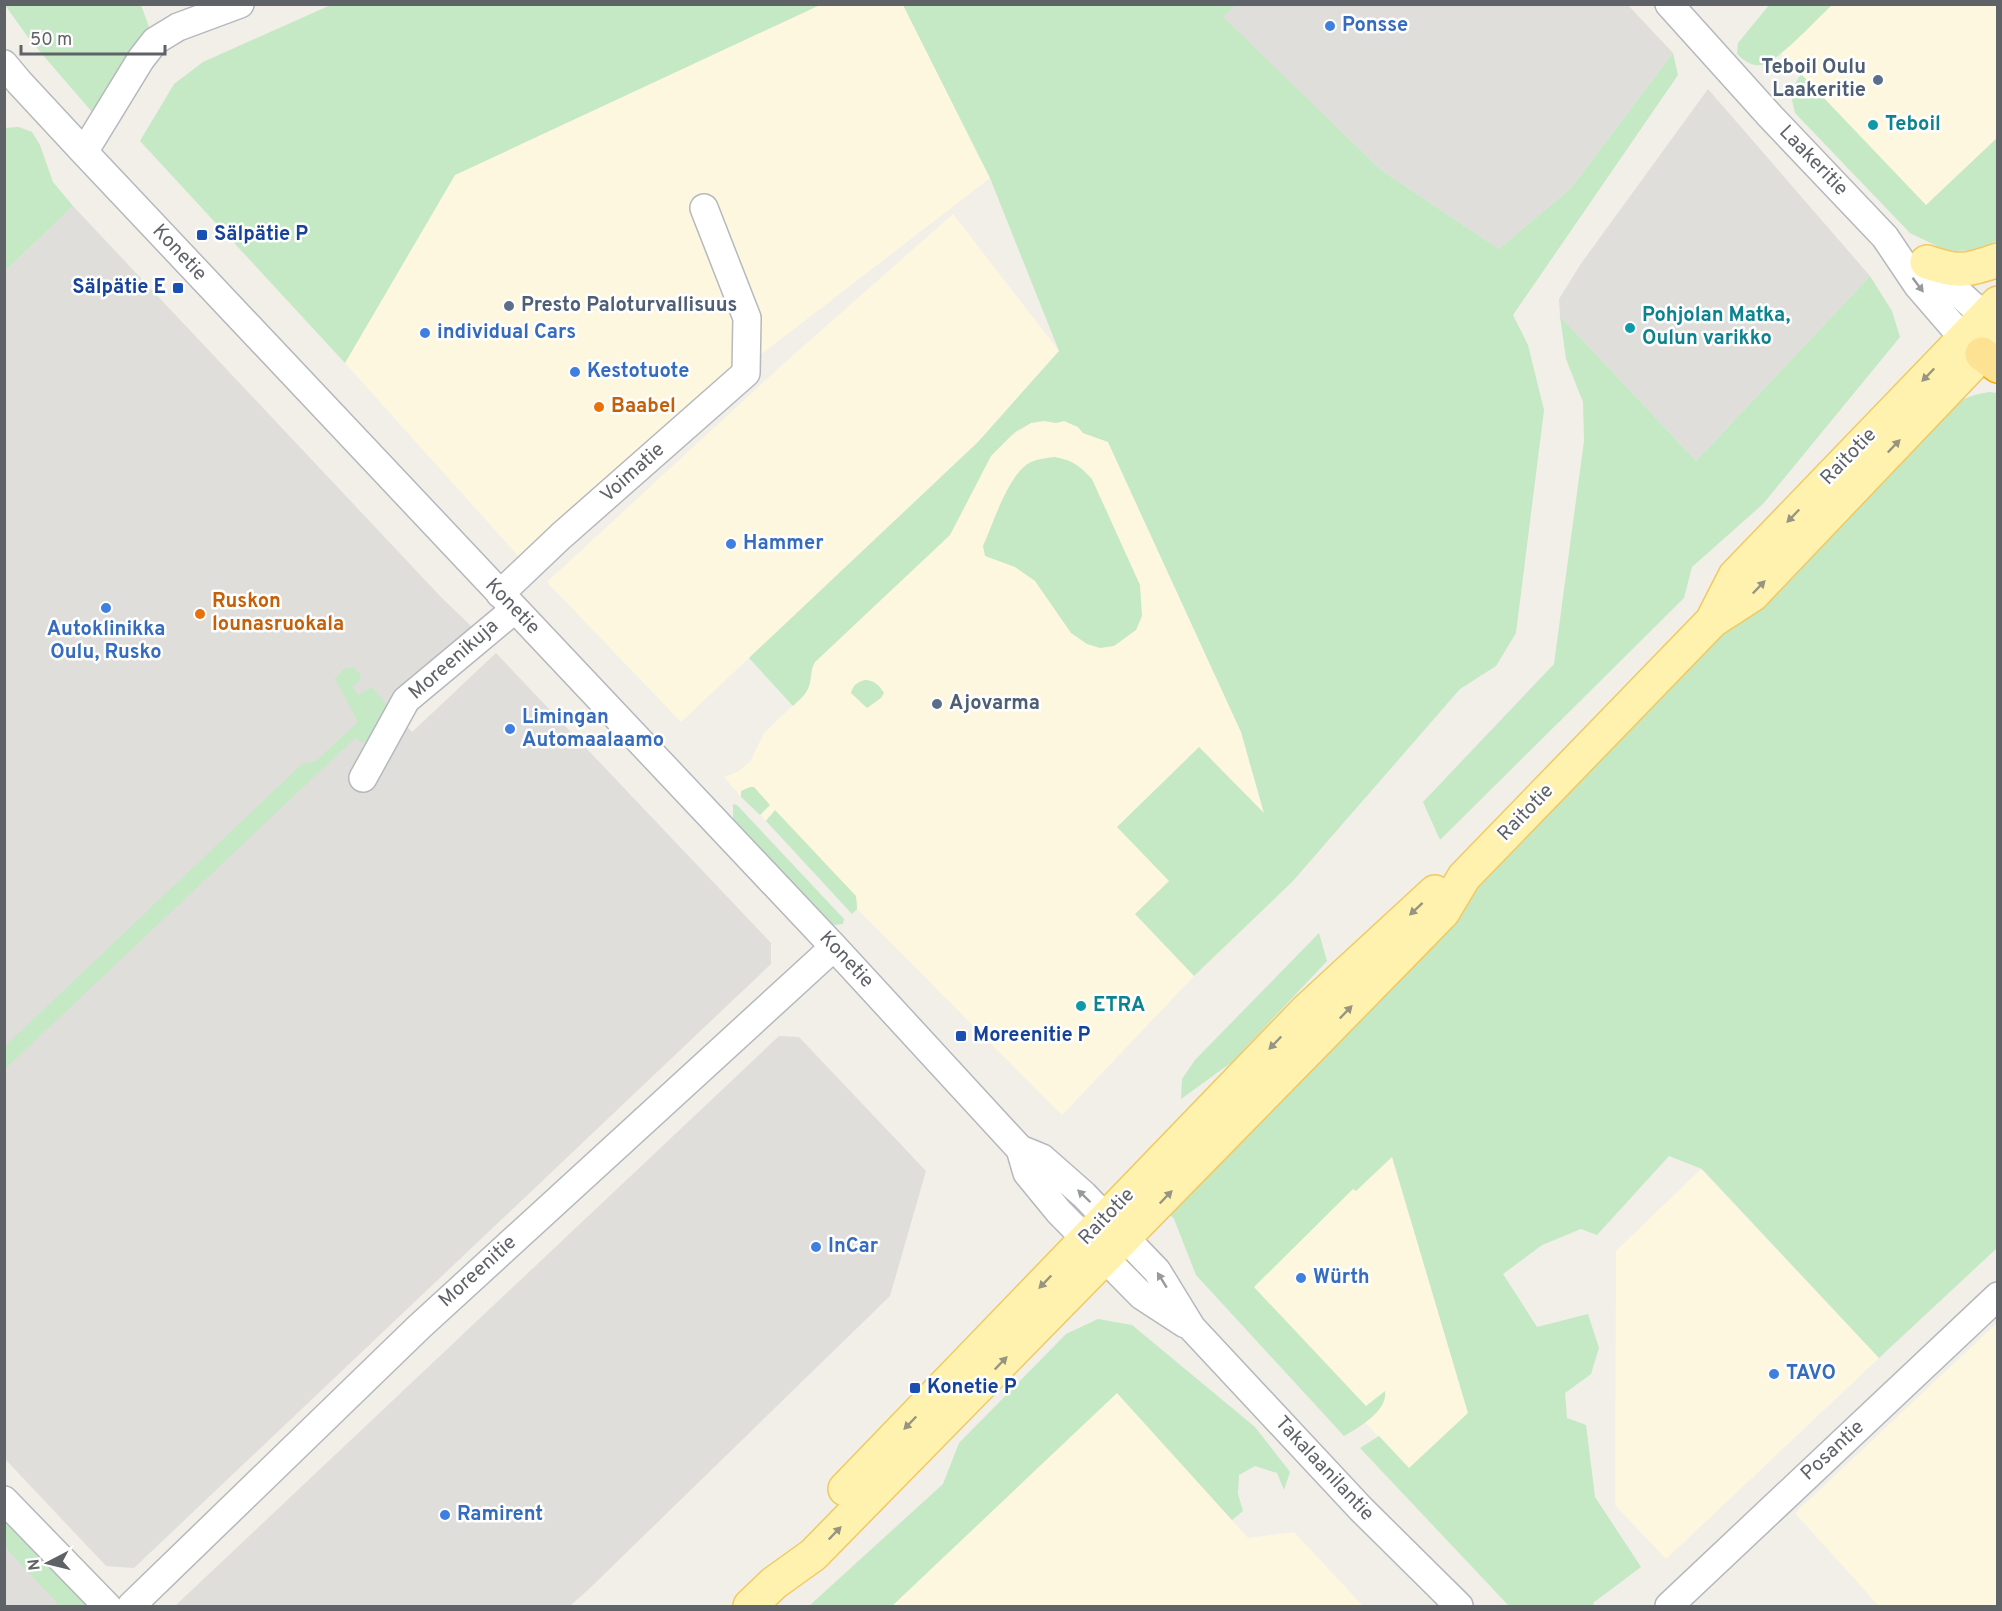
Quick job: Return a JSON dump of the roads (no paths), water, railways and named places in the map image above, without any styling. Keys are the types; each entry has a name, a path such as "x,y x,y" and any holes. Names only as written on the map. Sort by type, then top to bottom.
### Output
{"main road":[{"path":"1927,262 1942,268 1969,270 1998,261"},
{"name":"Raitotie","path":"750,1606 774,1583 801,1536 1443,912 1464,877 1712,621 1752,595 1989,335"}],"street":[{"path":"84,152 141,59 155,41 178,27 240,4"},
{"name":"Laakeritie","path":"1669,4 1770,116 1885,237 1918,286 1989,335"},
{"name":"Konetie","path":"4,64 1020,1149 1042,1158 1084,1195 1105,1239"},
{"name":"Voimatie","path":"507,601 561,537 746,373 747,318 704,208"},
{"name":"Laakeritie","path":"1885,237 1927,262 1989,335"},
{"name":"Moreenikuja","path":"363,778 406,700 507,601"},
{"name":"Moreenitie","path":"130,1606 418,1327 834,948"},
{"name":"Takalaanilantie","path":"1105,1239 1157,1271 1192,1328 1361,1509 1459,1606"},
{"name":"Posantie","path":"1669,1606 1998,1296"},
{"path":"4,1500 107,1606"}],"place":[{"name":"Ponsse","path":"1330,26"},
{"name":"Teboil Oulu Laakeritie","path":"1878,80"},
{"name":"Teboil","path":"1873,125"},
{"name":"Sälpätie P","path":"202,235"},
{"name":"Sälpätie E","path":"178,288"},
{"name":"Presto Paloturvallisuus","path":"509,306"},
{"name":"Pohjolan Matka, Oulun varikko","path":"1630,328"},
{"name":"individual Cars","path":"425,333"},
{"name":"Kestotuote","path":"575,372"},
{"name":"Baabel","path":"599,407"},
{"name":"Hammer","path":"731,544"},
{"name":"Autoklinikka Oulu, Rusko","path":"106,608"},
{"name":"Ruskon lounasruokala","path":"200,614"},
{"name":"Ajovarma","path":"937,704"},
{"name":"Limingan Automaalaamo","path":"510,729"},
{"name":"ETRA","path":"1081,1006"},
{"name":"Moreenitie P","path":"961,1036"},
{"name":"InCar","path":"816,1247"},
{"name":"Würth","path":"1301,1278"},
{"name":"TAVO","path":"1774,1374"},
{"name":"Konetie P","path":"915,1388"},
{"name":"Ramirent","path":"445,1515"}]}
